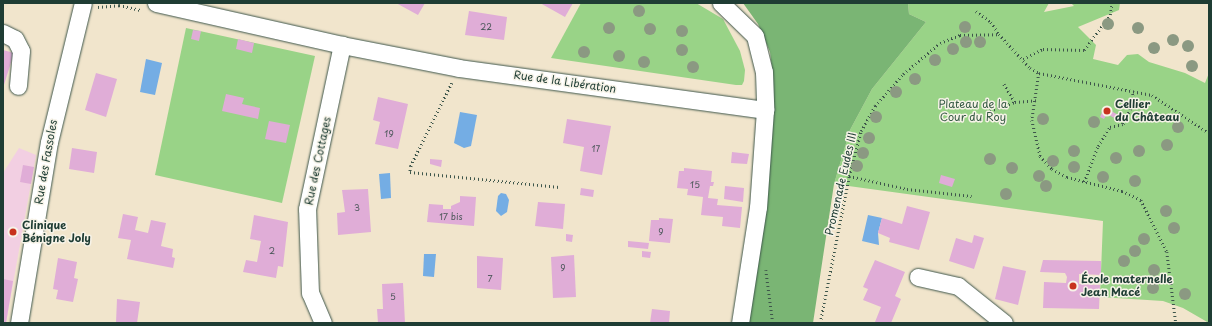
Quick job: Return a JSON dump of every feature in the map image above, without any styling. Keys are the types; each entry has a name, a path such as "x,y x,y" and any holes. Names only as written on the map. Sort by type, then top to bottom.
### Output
{"street":[{"name":"Rue des Fassoles","path":"19,323 49,142 83,3"},
{"name":"Rue de la Libération","path":"156,3 342,45 459,68 765,110"},
{"path":"721,3 756,36 764,72 765,110 758,207 740,323"},
{"path":"3,33 15,39 21,51 18,86"},
{"name":"Rue des Cottages","path":"323,323 310,293 307,209 342,45"},
{"path":"918,277 958,286 1004,323"}],"path":[{"path":"1023,59 1043,49 1084,50 1110,15 1112,3"},
{"path":"976,11 990,22 999,34 1023,59 1039,73 1152,95 1209,133"},
{"name":"Promenade Eudes III","path":"820,323 849,176 861,131 875,106 903,74 940,42 960,35 999,34"},
{"path":"459,68 411,166 410,172 558,187"},
{"path":"1039,73 1032,120 1040,156 1052,169 1067,177 1122,191 1141,200 1167,252 1176,323"},
{"path":"1004,84 1015,102"},
{"path":"1084,182 1098,146 1110,127 1123,124 1131,107 1133,91"},
{"path":"986,112 1015,102 1036,100"},
{"path":"849,176 907,189 972,196"}],"shaded area":[{"name":"Clinique Bénigne Joly","path":"19,148 36,155 6,323 3,323 3,173"}],"green space":[{"path":"581,3 696,3 723,19 740,51 745,70 744,81 742,85 736,85 551,58"},
{"path":"743,3 908,3 909,14 926,22 872,89 850,130 834,184 813,323 748,323 765,220 773,77 770,52 758,24"},
{"name":"Plateau de la Cour du Roy","path":"908,3 1049,3 1044,12 1074,6 1071,3 1120,3 1119,10 1078,27 1096,45 1093,59 1118,65 1127,55 1138,54 1149,62 1185,73 1205,83 1209,73 1209,323 1183,308 1163,301 1100,297 1103,221 834,184 850,130 872,89 926,22 909,14"},
{"path":"186,28 315,56 282,203 155,175"}],"water":[{"path":"146,59 162,63 155,95 140,92"},
{"path":"460,112 477,115 471,146 464,148 454,143"},
{"path":"390,173 391,198 381,199 379,174"},
{"path":"501,193 506,194 509,200 507,212 501,216 496,211 498,196"},
{"path":"868,215 882,218 878,233 879,245 862,241"},
{"path":"424,254 436,254 434,277 423,276"}],"building":[{"path":"396,3 425,3 418,15"},
{"path":"540,3 573,3 565,17"},
{"path":"469,11 507,17 504,40 465,35"},
{"path":"193,30 201,31 199,41 191,39"},
{"path":"238,39 254,43 252,53 236,49"},
{"path":"3,50 14,53 3,88"},
{"path":"96,73 117,79 106,117 85,110"},
{"path":"226,94 244,98 242,104 260,108 258,119 222,111"},
{"path":"378,97 408,104 398,149 375,144 380,122 373,120"},
{"name":"Cellier du Château","path":"1104,107 1120,116 1118,120 1107,114 1104,119 1100,117"},
{"path":"567,119 611,126 602,175 580,171 584,147 563,143"},
{"path":"269,121 290,125 286,143 265,139"},
{"path":"72,148 97,152 94,173 69,169"},
{"path":"732,152 749,154 747,164 731,163"},
{"path":"430,159 442,160 441,167 430,164"},
{"path":"23,165 34,167 31,184 20,182"},
{"path":"684,168 712,171 711,182 714,182 713,186 710,186 708,198 718,199 717,205 742,207 740,228 722,226 723,217 701,215 703,197 687,195 688,189 677,188 679,171 684,171"},
{"path":"941,175 955,179 952,187 939,183"},
{"path":"725,186 744,188 743,202 724,199"},
{"path":"581,188 594,190 593,197 580,195"},
{"path":"368,189 371,232 338,235 337,213 345,212 342,190"},
{"path":"460,196 476,197 474,226 427,222 429,204 443,205 443,209 451,209 451,206 460,202"},
{"path":"538,202 565,204 563,229 535,226"},
{"path":"907,206 930,212 919,250 889,242 890,238 878,233 882,218 902,224"},
{"path":"123,214 138,217 135,230 148,233 151,220 166,223 161,246 173,249 172,257 175,258 173,268 127,259 131,240 118,238"},
{"path":"254,215 288,222 283,267 278,266 276,278 243,272 246,260 257,262 261,241 250,239"},
{"path":"659,218 673,219 670,243 649,241 651,220 659,220"},
{"path":"566,234 573,235 572,242 566,241"},
{"path":"974,235 984,238 974,269 949,261 956,238 972,243"},
{"path":"628,241 649,243 648,249 628,247"},
{"path":"642,251 651,252 650,258 642,257"},
{"path":"574,255 576,297 553,298 551,257"},
{"path":"477,256 503,258 501,290 477,288"},
{"path":"58,258 77,262 74,278 78,279 73,302 56,299 58,290 53,289"},
{"path":"875,260 905,272 895,296 901,299 891,323 875,322 881,307 863,300 868,289 863,287"},
{"path":"1043,260 1101,261 1101,275 1079,274 1079,284 1100,285 1099,309 1043,308 1044,282 1066,283 1067,277 1065,273 1040,272"},
{"path":"1003,266 1026,271 1018,305 995,299"},
{"path":"3,279 13,281 6,323 3,323"},
{"path":"403,283 405,323 378,323 377,309 383,309 382,284"},
{"path":"117,299 140,302 137,323 116,323"},
{"path":"652,309 670,311 669,323 650,323"}],"place":[{"name":"Cellier du Château","path":"1107,111"},
{"name":"Clinique Bénigne Joly","path":"13,232"},
{"name":"École maternelle Jean Macé","path":"1073,286"}]}
